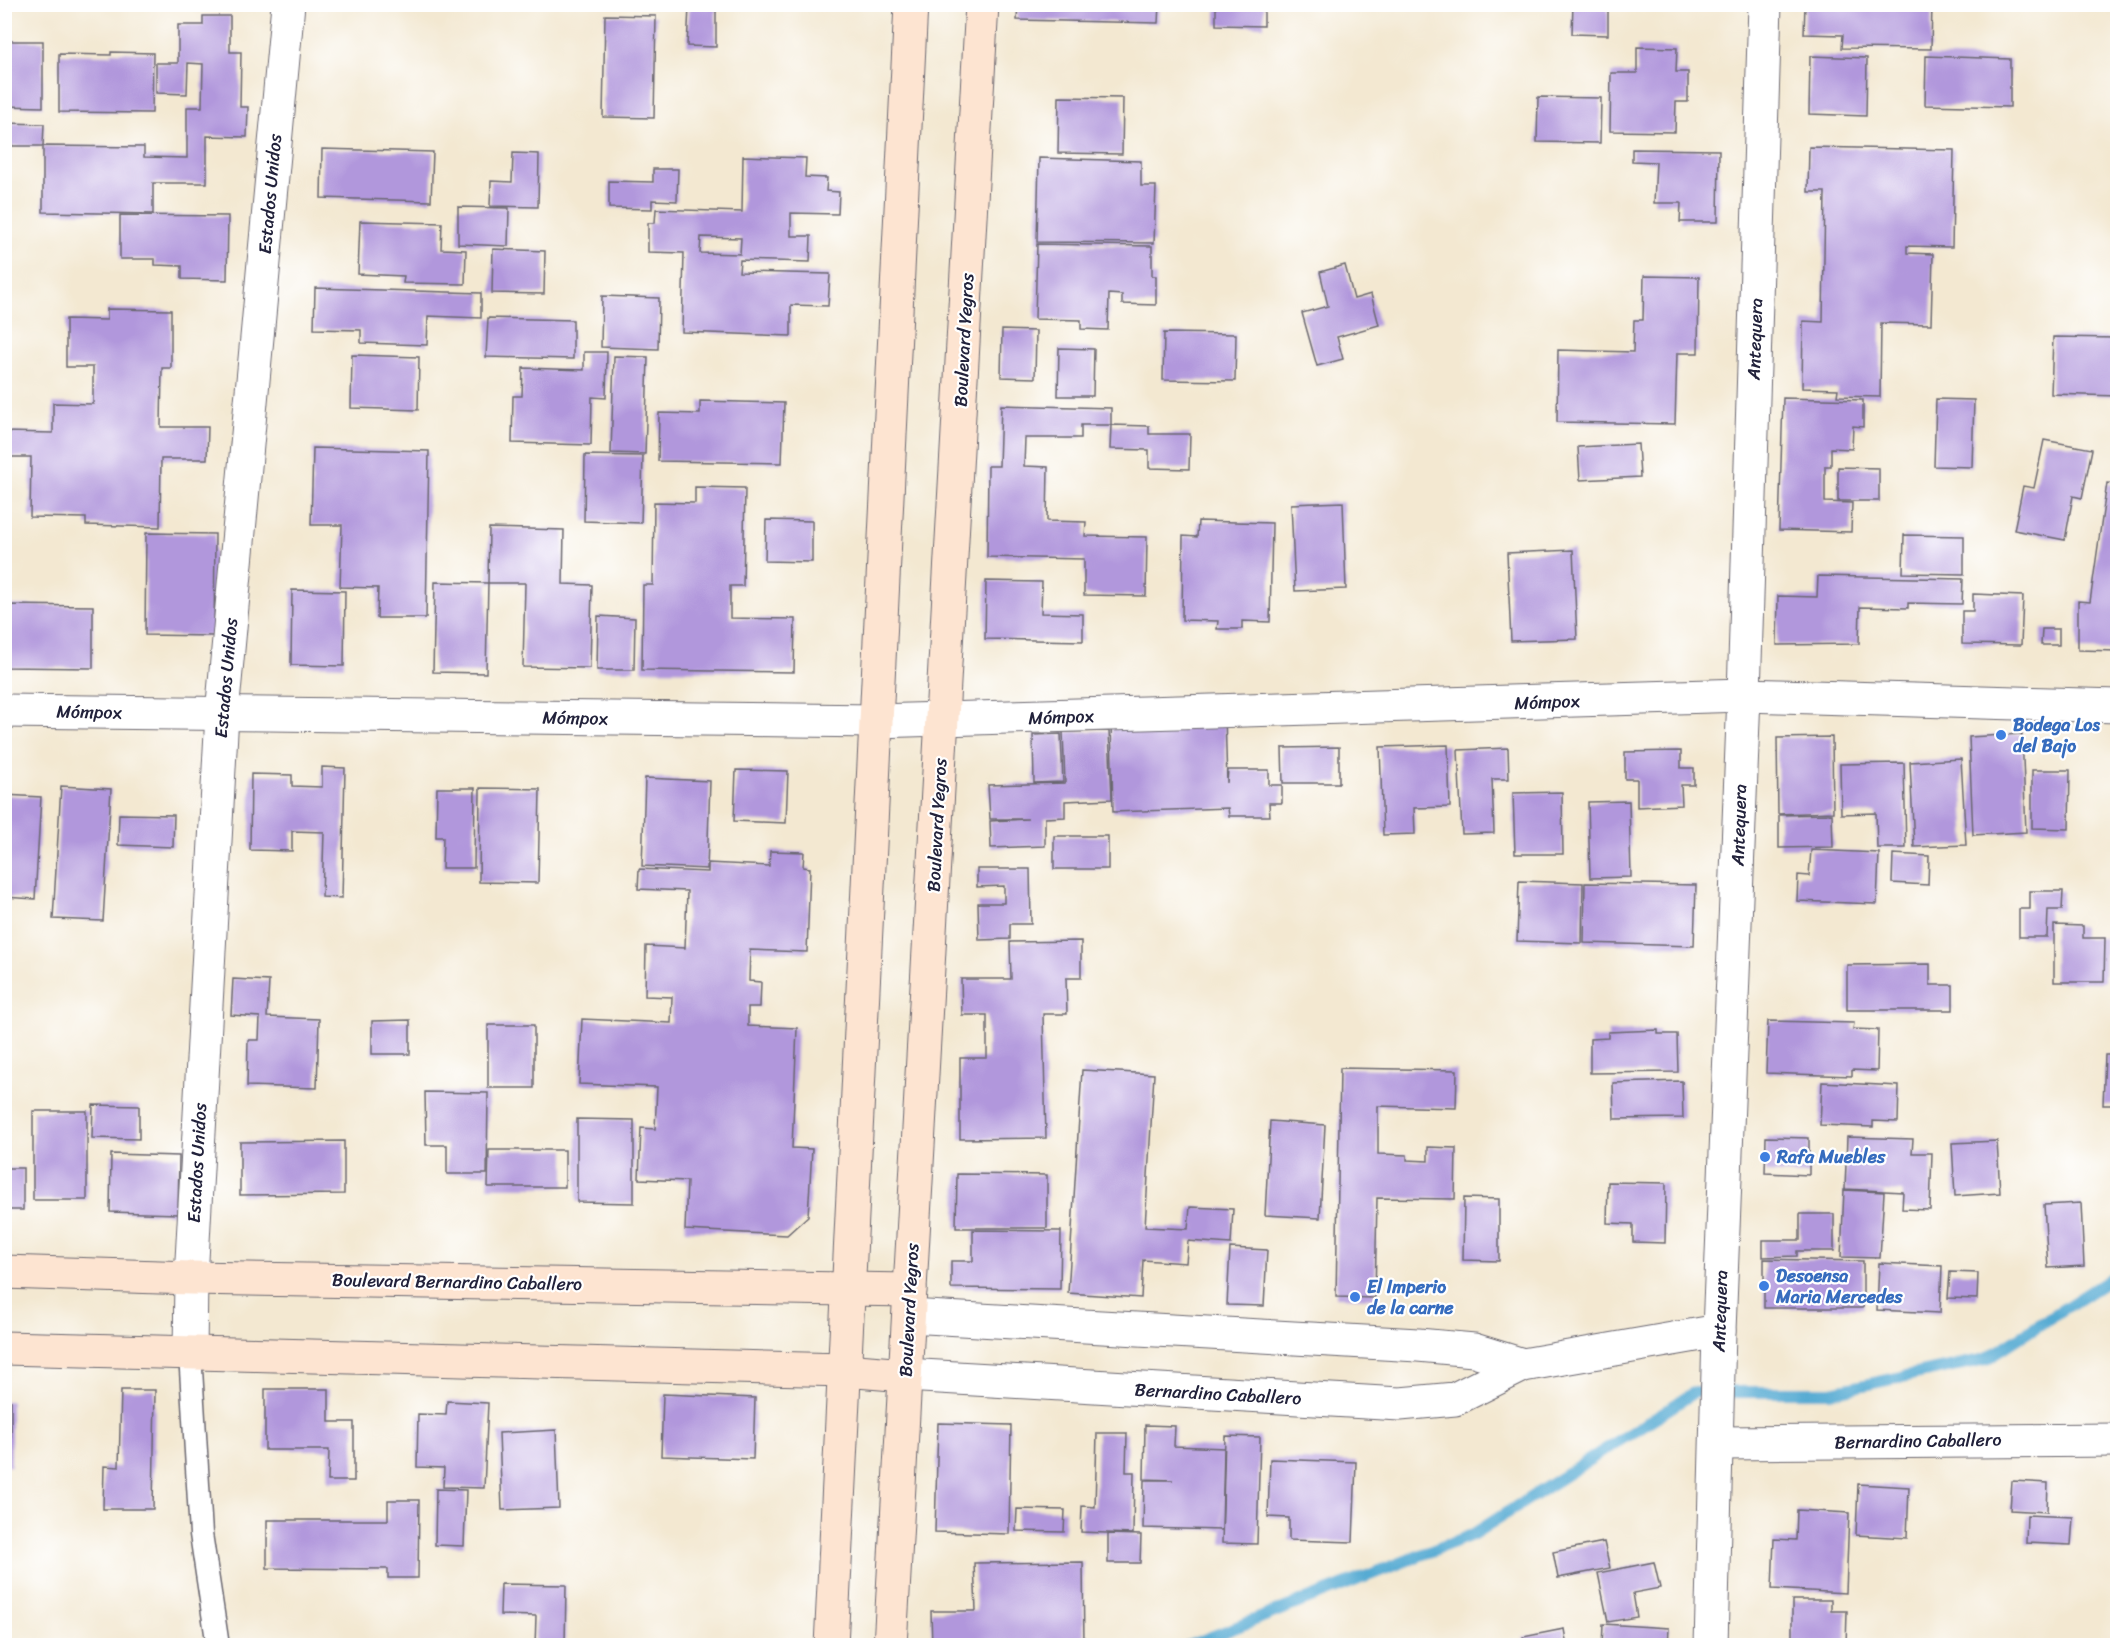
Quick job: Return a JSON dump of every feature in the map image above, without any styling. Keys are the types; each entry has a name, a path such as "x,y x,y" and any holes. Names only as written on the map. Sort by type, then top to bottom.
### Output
{"main road":[{"path":"831,1646 911,4"},
{"name":"Boulevard Yegros","path":"890,1646 982,4"},
{"name":"Boulevard Bernardino Caballero","path":"4,1272 191,1278 848,1288 910,1303"},
{"path":"4,1348 845,1370 905,1375"}],"street":[{"name":"Estados Unidos","path":"190,1353 191,1278 222,714 288,4"},
{"name":"Antequera","path":"1712,1646 1719,1331 1744,695 1766,4"},
{"name":"Mómpox","path":"4,711 943,721 1744,695 2118,706"},
{"name":"Bernardino Caballero","path":"910,1303 1474,1350 1522,1365"},
{"name":"Bernardino Caballero","path":"905,1375 1400,1404 1455,1399 1522,1365 1719,1331"},
{"name":"Bernardino Caballero","path":"1718,1443 2118,1440"}],"lane":[{"path":"190,1353 201,1534 218,1646"}],"building":[{"path":"1018,4 1159,4 1158,23 1017,20"},
{"path":"1216,4 1264,4 1264,26 1216,25"},
{"path":"1573,4 1608,4 1608,35 1572,34"},
{"path":"1805,4 1932,4 1931,49 1842,48 1843,35 1804,34"},
{"path":"689,7 716,8 716,47 687,46"},
{"path":"605,15 656,16 654,118 603,117"},
{"path":"203,16 230,16 230,52 241,52 240,107 248,107 247,137 207,136 207,183 153,183 153,214 43,212 43,146 144,147 144,157 187,158 187,107 202,107 203,64 188,63 187,94 156,93 156,63 178,63 178,25 203,25"},
{"path":"4,41 43,41 43,107 4,106"},
{"path":"1637,47 1677,48 1676,72 1688,72 1688,102 1676,102 1675,132 1610,131 1611,73 1637,73"},
{"path":"111,52 153,53 152,113 59,112 59,54 111,55"},
{"path":"1810,56 1867,58 1866,116 1809,114"},
{"path":"1926,56 2010,59 2010,107 1925,105"},
{"path":"1059,97 1123,98 1122,154 1058,153"},
{"path":"1538,97 1601,98 1600,143 1537,142"},
{"path":"4,123 44,124 43,146 4,146"},
{"path":"1809,147 1954,150 1952,247 1907,246 1907,253 1933,254 1931,324 1881,323 1880,397 1837,396 1838,389 1802,388 1803,321 1823,322 1825,192 1808,192"},
{"path":"322,149 433,152 431,201 321,198"},
{"path":"1632,149 1719,150 1718,222 1680,222 1681,203 1654,203 1656,162 1632,161"},
{"path":"513,153 539,154 538,207 490,206 491,181 512,182"},
{"path":"743,156 806,158 805,177 827,178 826,191 839,192 838,214 791,213 791,236 811,236 810,262 740,260 739,272 830,274 828,306 791,305 791,336 682,332 684,253 648,252 648,223 655,223 656,209 742,212","holes":["701,237 741,238 740,254 700,253"]},
{"path":"1039,158 1141,161 1141,186 1156,186 1154,243 1037,242"},
{"path":"653,169 678,169 677,201 652,200 652,209 609,208 609,181 653,182"},
{"path":"458,207 509,208 508,246 458,244"},
{"path":"120,215 228,216 227,280 182,279 182,266 155,265 155,259 120,259"},
{"path":"360,221 442,223 441,249 466,250 465,284 403,283 404,276 358,274"},
{"path":"1037,244 1152,246 1152,276 1156,276 1156,305 1122,304 1122,295 1109,294 1108,330 1081,329 1081,320 1035,319"},
{"path":"493,249 545,251 544,294 492,293"},
{"path":"1345,265 1354,299 1371,294 1379,325 1337,337 1343,359 1317,366 1302,313 1328,306 1320,272"},
{"path":"1644,276 1699,277 1698,353 1677,353 1675,424 1557,422 1558,350 1633,352 1634,320 1643,320"},
{"path":"315,288 481,293 481,318 428,316 427,345 361,343 361,330 314,329"},
{"path":"602,296 659,298 658,349 601,347"},
{"path":"107,309 171,310 171,368 162,368 161,427 208,427 207,459 161,459 160,527 86,525 86,518 30,517 31,457 4,457 4,432 53,433 53,403 93,404 93,367 66,367 66,319 107,320"},
{"path":"488,318 573,320 573,359 486,357"},
{"path":"1002,330 1036,331 1035,378 1001,377"},
{"path":"1164,333 1236,334 1235,381 1163,380"},
{"path":"2053,337 2118,338 2118,396 2051,394"},
{"path":"1059,348 1094,349 1093,396 1058,396"},
{"path":"584,352 607,352 606,398 592,397 591,445 512,443 513,396 522,396 523,368 584,370"},
{"path":"352,355 419,357 418,410 351,408"},
{"path":"614,356 648,357 645,454 611,453"},
{"path":"1783,398 1863,400 1863,427 1853,426 1852,449 1831,448 1831,466 1825,466 1825,502 1852,503 1851,532 1779,530"},
{"path":"1936,399 1974,400 1972,467 1934,466"},
{"path":"700,401 784,403 782,463 658,461 659,413 700,414"},
{"path":"1001,405 1111,408 1111,425 1081,425 1081,438 1025,438 1024,466 1048,467 1047,521 1086,522 1085,536 1147,537 1146,596 1084,595 1084,559 987,557 988,466 999,466"},
{"path":"1111,425 1149,426 1149,434 1190,434 1189,469 1149,468 1149,450 1110,449"},
{"path":"2044,440 2092,449 2082,498 2073,496 2065,540 2014,530 2023,486 2034,488"},
{"path":"1638,444 1640,477 1580,480 1578,447"},
{"path":"313,448 429,451 426,618 377,618 378,588 340,587 342,525 311,525"},
{"path":"585,455 643,456 641,523 584,521"},
{"path":"1838,467 1879,468 1879,501 1838,501"},
{"path":"2107,483 2118,484 2118,651 2078,650 2078,601 2090,602"},
{"path":"695,487 745,488 743,586 730,586 730,618 795,619 794,672 642,670 643,585 653,585 654,502 695,503"},
{"path":"1343,502 1346,589 1295,591 1291,504"},
{"path":"766,520 812,521 812,562 765,561"},
{"path":"1198,521 1272,523 1270,622 1242,621 1242,629 1217,629 1218,621 1182,620 1183,536 1197,537"},
{"path":"489,528 564,530 563,584 592,585 590,668 523,667 525,583 488,583"},
{"path":"146,533 215,534 214,636 145,635"},
{"path":"1904,535 1964,536 1964,574 1903,573"},
{"path":"1573,550 1577,639 1511,641 1507,553"},
{"path":"1818,576 1963,579 1962,604 1908,603 1908,608 1860,607 1859,644 1777,645 1778,596 1817,597"},
{"path":"986,581 1042,582 1041,613 1083,614 1083,641 985,639"},
{"path":"435,582 488,583 486,673 433,672"},
{"path":"292,590 345,591 344,666 291,665"},
{"path":"1973,594 2023,596 2021,645 1962,644 1962,611 1973,611"},
{"path":"4,605 93,606 93,668 4,667"},
{"path":"598,616 635,618 634,670 597,670"},
{"path":"2042,629 2059,629 2059,645 2041,645"},
{"path":"1225,715 1227,783 1228,770 1269,770 1269,785 1282,785 1282,803 1269,803 1270,816 1229,816 1228,808 1113,812 1111,720"},
{"path":"1109,731 1112,799 1065,801 1065,817 1045,818 1045,846 991,848 990,821 1028,819 990,819 988,785 1065,783 1063,732"},
{"path":"1061,734 1063,782 1034,783 1033,735"},
{"path":"2022,734 2026,832 1973,835 1969,737"},
{"path":"1832,737 1833,812 1778,814 1777,738"},
{"path":"1448,745 1450,807 1414,808 1415,834 1383,835 1380,747"},
{"path":"1339,747 1339,783 1283,783 1282,748"},
{"path":"1508,748 1509,779 1492,779 1494,833 1462,834 1458,750"},
{"path":"1681,751 1681,768 1694,768 1694,785 1681,785 1682,805 1637,807 1637,779 1625,779 1625,752"},
{"path":"1961,759 1966,845 1914,847 1910,762"},
{"path":"1904,763 1906,848 1877,848 1876,813 1841,814 1840,764"},
{"path":"322,767 345,768 342,898 322,897 324,832 292,831 292,851 250,850 251,774 292,775 292,786 322,787"},
{"path":"736,770 788,771 786,823 734,821"},
{"path":"2032,770 2070,770 2069,829 2032,828"},
{"path":"645,778 710,781 707,869 642,866"},
{"path":"61,786 111,789 103,921 53,919"},
{"path":"437,788 475,788 474,868 442,868 443,837 436,837"},
{"path":"480,788 540,789 538,883 479,882"},
{"path":"1562,792 1563,854 1515,854 1513,793"},
{"path":"4,795 41,797 35,899 4,897"},
{"path":"1629,801 1631,877 1590,878 1588,802"},
{"path":"119,814 174,815 173,847 118,845"},
{"path":"1832,814 1833,847 1779,848 1779,815"},
{"path":"1054,836 1108,836 1108,869 1054,869"},
{"path":"1811,850 1879,853 1877,904 1797,901 1798,875 1809,876"},
{"path":"770,851 804,852 803,867 810,868 807,952 750,950 749,981 761,982 760,1007 748,1007 748,1026 797,1028 792,1148 812,1149 808,1216 787,1235 685,1230 687,1181 639,1179 641,1128 655,1129 657,1087 579,1084 582,1019 671,1023 672,997 645,996 646,946 685,948 687,891 638,889 639,869 708,872 708,863 769,866"},
{"path":"1893,854 1929,856 1928,885 1892,883"},
{"path":"977,869 1030,869 1031,924 1010,924 1010,939 979,940 978,903 1004,903 1004,886 977,887"},
{"path":"1519,881 1583,883 1582,943 1517,941"},
{"path":"1585,883 1696,885 1694,946 1584,943"},
{"path":"2030,891 2063,891 2062,910 2048,910 2047,937 2019,937 2019,909 2030,909"},
{"path":"2054,925 2083,926 2083,938 2105,938 2104,982 2054,982"},
{"path":"1081,941 1081,978 1066,978 1067,1014 1043,1014 1046,1138 960,1139 960,1058 987,1058 987,1015 962,1015 961,979 1011,979 1010,942"},
{"path":"1930,964 1930,985 1953,985 1953,1010 1847,1010 1847,965"},
{"path":"233,979 269,981 267,1017 319,1019 317,1088 247,1086 248,1040 259,1040 260,1017 231,1015"},
{"path":"410,1020 410,1054 372,1054 372,1021"},
{"path":"1768,1021 1854,1023 1853,1029 1878,1030 1877,1071 1852,1070 1852,1076 1766,1073"},
{"path":"488,1025 534,1025 534,1088 488,1088"},
{"path":"1658,1030 1658,1034 1677,1034 1678,1072 1590,1073 1590,1039 1608,1038 1608,1032"},
{"path":"4,1046 7,1046 7,1152 4,1152"},
{"path":"2105,1055 2118,1055 2118,1105 2103,1105"},
{"path":"1340,1068 1457,1070 1456,1108 1378,1106 1378,1154 1407,1155 1407,1160 1428,1161 1428,1147 1456,1148 1455,1199 1377,1198 1375,1298 1336,1297"},
{"path":"1082,1070 1154,1074 1145,1227 1188,1229 1190,1207 1233,1209 1231,1244 1188,1241 1186,1263 1143,1260 1141,1298 1068,1293"},
{"path":"1682,1081 1683,1118 1614,1119 1613,1083"},
{"path":"1822,1082 1899,1086 1898,1122 1873,1121 1873,1127 1820,1125"},
{"path":"425,1092 488,1093 487,1174 447,1174 447,1145 426,1145"},
{"path":"93,1105 139,1106 139,1139 92,1138"},
{"path":"33,1111 87,1111 87,1200 33,1200"},
{"path":"577,1119 634,1120 634,1203 577,1202"},
{"path":"1270,1121 1325,1125 1320,1218 1265,1215"},
{"path":"1766,1137 1809,1138 1809,1175 1765,1173"},
{"path":"1847,1137 1913,1139 1912,1153 1932,1153 1930,1210 1902,1209 1903,1192 1845,1189"},
{"path":"344,1141 344,1194 240,1195 240,1142"},
{"path":"1997,1141 2000,1193 1955,1196 1952,1143"},
{"path":"489,1150 565,1150 565,1187 488,1187"},
{"path":"111,1154 179,1156 178,1214 110,1212"},
{"path":"5,1168 23,1168 23,1210 5,1210"},
{"path":"957,1174 1047,1175 1047,1228 956,1228"},
{"path":"1608,1182 1666,1183 1665,1243 1633,1242 1633,1224 1607,1223"},
{"path":"1844,1190 1884,1192 1880,1258 1841,1257"},
{"path":"1464,1198 1499,1199 1499,1261 1463,1260"},
{"path":"2081,1203 2084,1266 2048,1268 2044,1205"},
{"path":"1800,1214 1834,1214 1834,1251 1797,1251 1797,1256 1763,1257 1763,1240 1800,1240"},
{"path":"973,1230 1061,1231 1060,1289 951,1288 951,1261 973,1261"},
{"path":"1230,1248 1267,1250 1264,1306 1227,1305"},
{"path":"1764,1259 1863,1261 1863,1308 1764,1308"},
{"path":"1879,1263 1942,1266 1940,1313 1877,1310"},
{"path":"1950,1272 1978,1273 1977,1299 1948,1298"},
{"path":"265,1389 329,1389 329,1422 354,1422 354,1481 328,1481 329,1450 265,1450"},
{"path":"121,1390 155,1390 153,1509 103,1509 104,1466 119,1467"},
{"path":"663,1394 755,1398 753,1459 661,1456"},
{"path":"4,1401 11,1401 11,1466 4,1466"},
{"path":"447,1401 488,1403 484,1488 443,1487 444,1468 417,1467 418,1414 446,1415"},
{"path":"938,1423 1011,1425 1009,1534 935,1532"},
{"path":"1145,1425 1175,1426 1174,1446 1224,1448 1222,1530 1143,1528 1144,1480 1173,1480 1144,1479"},
{"path":"556,1430 559,1508 502,1510 499,1433"},
{"path":"1097,1433 1127,1433 1126,1472 1134,1472 1133,1534 1081,1532 1082,1506 1095,1507"},
{"path":"1225,1436 1260,1437 1257,1544 1222,1543"},
{"path":"1270,1459 1356,1462 1353,1542 1289,1540 1289,1518 1268,1517"},
{"path":"2012,1481 2048,1483 2047,1512 2010,1510"},
{"path":"1858,1484 1909,1487 1907,1538 1856,1535"},
{"path":"436,1489 466,1490 464,1546 435,1545"},
{"path":"388,1500 419,1500 418,1578 388,1578 388,1569 267,1568 267,1520 388,1520"},
{"path":"1017,1509 1065,1510 1064,1532 1016,1531"},
{"path":"1797,1510 1849,1513 1846,1593 1772,1589 1774,1539 1796,1540"},
{"path":"2027,1515 2073,1517 2071,1545 2026,1543"},
{"path":"1108,1534 1141,1535 1140,1563 1108,1563"},
{"path":"1604,1542 1610,1568 1558,1578 1553,1552"},
{"path":"1083,1562 1084,1646 932,1646 931,1611 976,1611 974,1563"},
{"path":"1654,1562 1660,1588 1633,1593 1637,1617 1608,1622 1598,1573"},
{"path":"501,1584 566,1585 565,1646 535,1646 536,1616 500,1615"},
{"path":"1792,1600 1831,1600 1831,1611 1847,1611 1846,1646 1792,1646"},
{"path":"1603,1624 1669,1628 1668,1646 1602,1646"},
{"path":"1564,1629 1567,1646 1525,1646 1523,1637"}],"waterway":[{"path":"1188,1646 1472,1535 1695,1392 1831,1392 1986,1359 2118,1274"}],"place":[{"name":"Bodega Los del Bajo","path":"2001,735"},
{"name":"Rafa Muebles","path":"1765,1157"},
{"name":"Desoensa Maria Mercedes","path":"1764,1286"},
{"name":"El Imperio de la carne","path":"1355,1297"}]}
